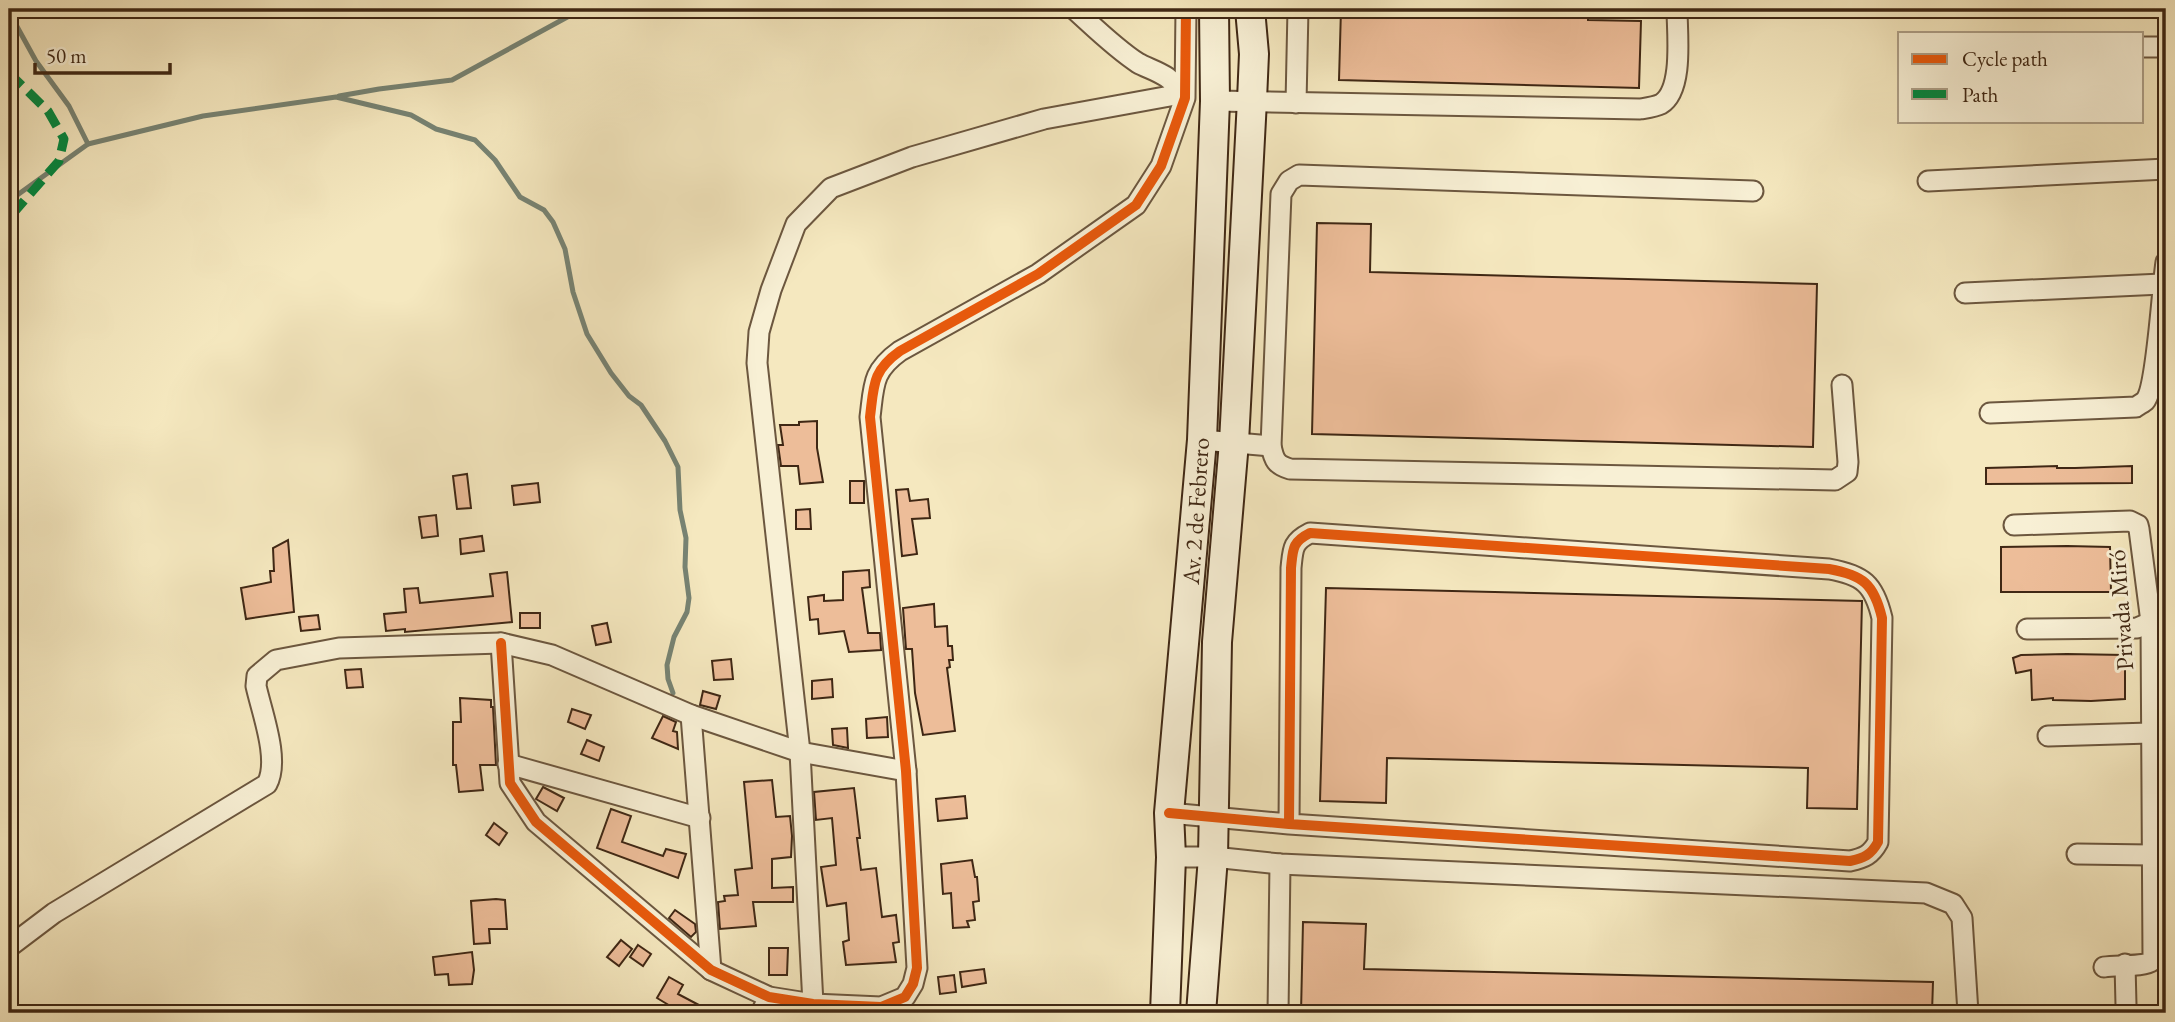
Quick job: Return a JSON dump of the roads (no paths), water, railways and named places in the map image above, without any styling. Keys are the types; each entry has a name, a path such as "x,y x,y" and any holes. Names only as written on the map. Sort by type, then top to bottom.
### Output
{"main road":[{"name":"Av. 2 de Febrero","path":"1164,1013 1171,857 1169,813 1202,440 1215,101 1214,9"},
{"name":"Av. 2 de Febrero","path":"1201,1013 1213,857 1217,642 1234,442 1254,54 1250,9"}],"street":[{"path":"813,1003 800,752 757,363 759,332 771,290 796,224 831,188 912,157 1044,119 1170,96 1176,91 1173,80 1136,61 1074,9"},
{"path":"501,643 510,783 536,822 711,970 765,1005 813,1003 881,1007 905,997 913,984 916,968 906,771 870,417 875,382 883,363 900,351 1038,274 1136,205 1161,166 1185,98 1186,9"},
{"path":"1296,103 1298,9"},
{"path":"1215,101 1640,109 1660,105 1672,94 1676,78 1677,9"},
{"path":"2144,47 2166,47"},
{"path":"1928,181 2166,169"},
{"path":"1753,191 1299,175 1289,181 1281,194 1271,446 1275,461 1290,469 1835,480 1847,472 1848,462 1842,385"},
{"path":"1990,413 2136,407 2145,401 2160,364 2162,284 2166,262"},
{"path":"1965,293 2162,284"},
{"path":"1202,440 1271,446"},
{"name":"Privada Miró","path":"2014,525 2134,522 2139,529 2154,630 2150,733 2152,961 2146,965 2104,967"},
{"path":"1169,813 1289,824 1850,862 1865,858 1873,852 1878,842 1882,618 1878,600 1872,588 1858,577 1829,569 1310,533 1298,539 1293,550 1291,568 1289,824"},
{"name":"Privada Miró","path":"2027,629 2154,630"},
{"path":"9,947 54,913 267,785 271,777 272,753 256,686 257,676 276,660 339,648 501,643 552,655 691,715 800,752 906,771"},
{"path":"691,715 711,970"},
{"path":"2048,736 2150,733"},
{"path":"508,764 700,818"},
{"path":"2077,854 2152,855"},
{"path":"1171,857 1926,894 1953,904 1962,918 1968,1013"},
{"path":"1278,1013 1280,864"},
{"path":"2125,964 2126,1004"}],"waterway":[{"path":"339,96 452,80 582,9"},
{"path":"9,12 36,61 69,106 88,144"},
{"path":"9,201 88,144 203,116 336,97 411,115 436,129 475,140 495,160 520,197 544,210 553,222 565,249 573,292 587,334 611,373 629,396 641,405 665,441 678,467 689,598 687,612 674,637 667,665 673,693"}]}
